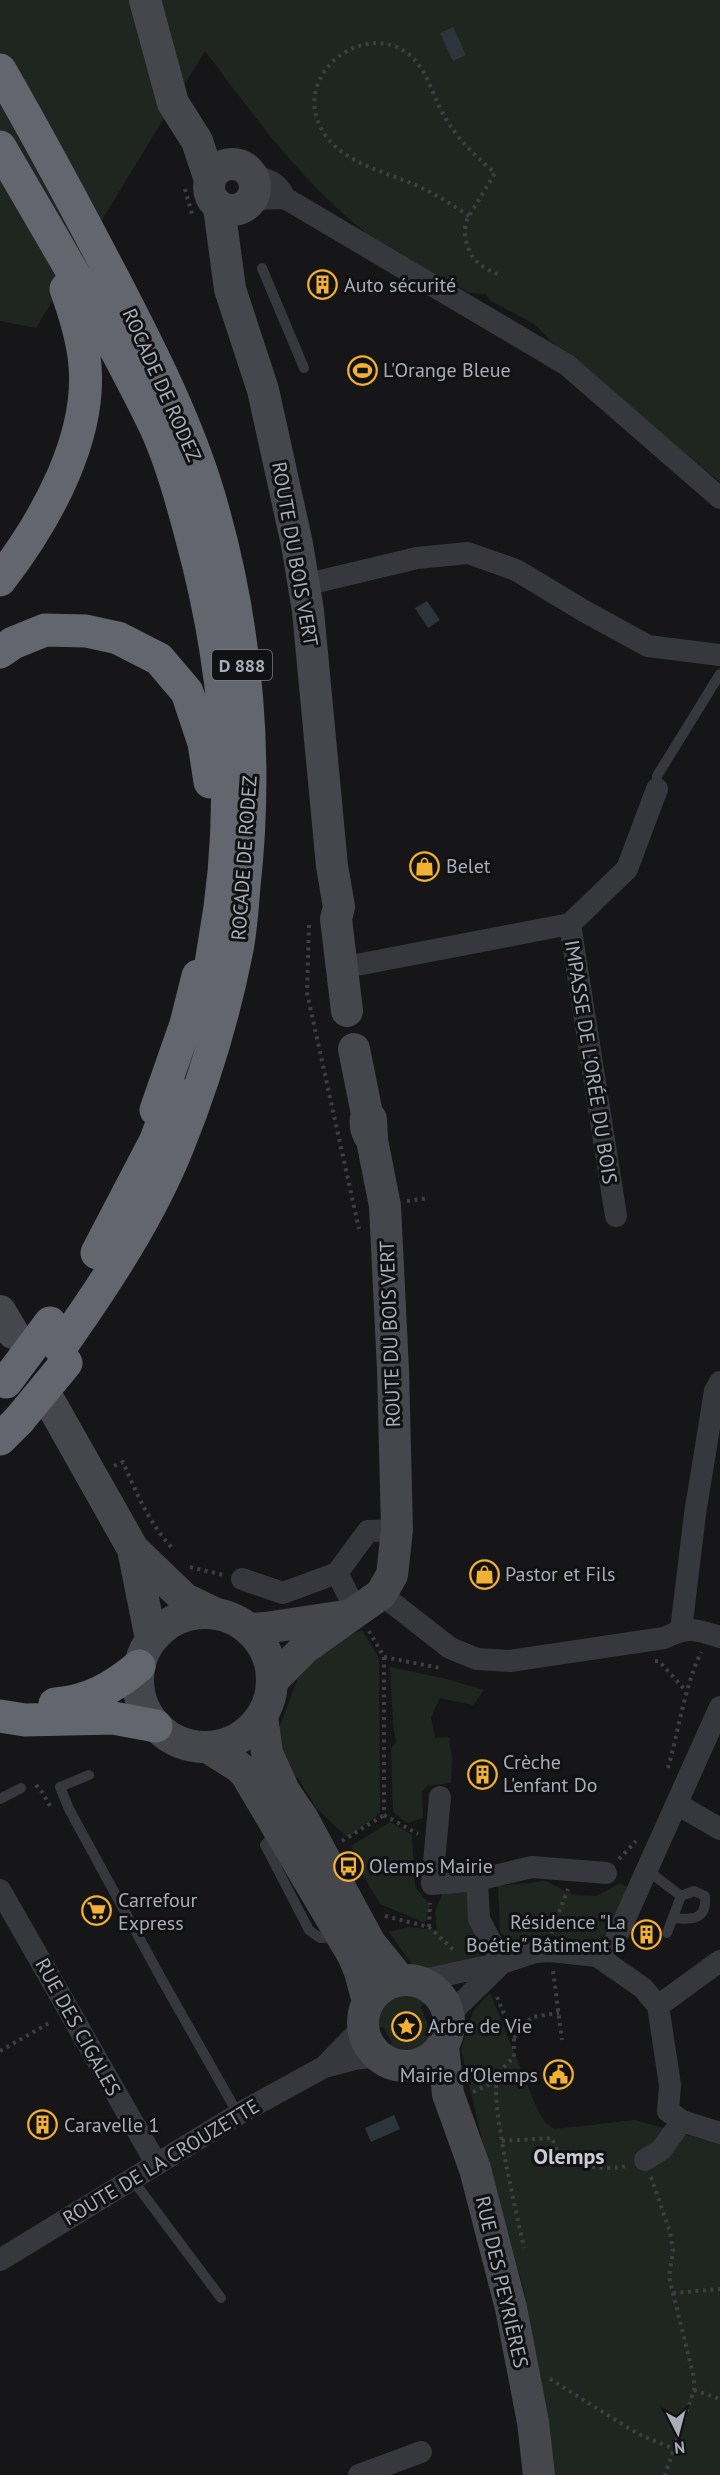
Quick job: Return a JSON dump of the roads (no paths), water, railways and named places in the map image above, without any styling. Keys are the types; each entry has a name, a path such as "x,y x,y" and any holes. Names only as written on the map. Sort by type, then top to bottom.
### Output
{"highway":[{"name":"ROCADE DE RODEZ","path":"0,70 50,158 147,343 186,432 213,509 237,618 251,780 250,831 237,951 214,1045 178,1147 141,1222 105,1283 59,1344 6,1408"},
{"name":"ROCADE DE RODEZ","path":"0,147 100,322 156,428 182,500 201,574 223,692 227,771 227,846 221,906 204,999 188,1055 155,1142 91,1263 59,1344"},
{"path":"0,160 60,273 76,315 84,358 84,407 71,452 50,506 0,579"},
{"path":"0,652 13,643 45,630 86,631 118,638 159,659 188,692 204,743 210,779 212,815 211,895 203,958 186,1024 162,1096 131,1169 116,1219"},
{"path":"6,1408 59,1344"},
{"path":"0,1695 39,1704 73,1702 108,1689 145,1653"},
{"path":"0,1716 25,1720 113,1718 156,1726"}],"street":[{"path":"145,0 173,103 197,141 223,192 285,198 567,365 720,498"},
{"name":"ROUTE DU BOIS VERT","path":"223,192 224,248 230,289 268,411 304,585 332,866 329,879 332,913 323,917 341,968 347,1011 343,1019 348,1042 354,1049 385,1206 393,1370 396,1530 392,1575 364,1612"},
{"path":"304,585 417,558 468,553 516,570 648,646 720,655"},
{"path":"570,924 627,869 657,789"},
{"name":"IMPASSE DE L'ORÉE DU BOIS","path":"341,968 570,924 616,1216"},
{"path":"681,1630 695,1514 718,1389"},
{"path":"50,1402 133,1549 185,1599 251,1629 265,1648 271,1663 273,1680 270,1699 262,1717 246,1735 225,1745 209,1748"},
{"path":"242,1579 283,1593 337,1573 368,1531 396,1530"},
{"path":"133,1549 145,1653 141,1696 149,1716 156,1726 178,1742 209,1748 246,1774 272,1837 342,1937 360,1972 366,2015 366,2038 379,2056 399,2065 409,2066 422,2063 434,2056 443,2046 448,2036 449,2015 438,1994 429,1986 409,1981 370,1943 303,1819 284,1791 267,1753 262,1717"},
{"path":"337,1573 364,1612"},
{"path":"273,1680 295,1656 364,1612"},
{"path":"251,1629 364,1612 477,1659 510,1661 664,1638 681,1630 694,1629 715,1635"},
{"path":"145,1653 179,1618 195,1613 216,1614"},
{"path":"597,1956 614,1943 720,1707"},
{"path":"440,1797 432,1884 477,1880 532,1867 606,1873"},
{"path":"677,1804 720,1829"},
{"path":"477,1880 479,1919 502,1963"},
{"name":"RUE DES CIGALES","path":"0,1890 156,2163"},
{"path":"366,2015 382,1988 409,1981 478,1974 535,1952 550,1951 597,1956 643,1988 658,2006 670,2085 668,2111 682,2121 720,2133"},
{"path":"658,2006 720,1961"},
{"path":"449,2015 478,1974"},
{"name":"ROUTE DE LA CROUZETTE","path":"324,2067 366,2015"},
{"name":"RUE DES PEYRIÈRES","path":"443,2046 511,2308 533,2422 539,2475"},
{"name":"ROUTE DE LA CROUZETTE","path":"0,2260 156,2163 324,2067 354,2059 379,2056"},
{"path":"409,2066 457,2094"},
{"path":"645,2160 661,2150 682,2121"},
{"path":"359,2475 421,2452"}],"lane":[{"path":"262,268 304,368"},
{"path":"657,789 657,776 720,674"},
{"path":"89,1775 60,1787 69,1809 233,2105 242,2112"},
{"path":"0,1799 21,1788"},
{"path":"256,1852 272,1837"},
{"path":"647,1870 681,1896"},
{"path":"667,1933 681,1896 694,1891 705,1896 706,1906 701,1914 692,1920 673,1918"},
{"path":"132,2178 221,2298"}],"place":[{"name":"Auto sécurité","path":"323,285"},
{"name":"L'Orange Bleue","path":"362,370"},
{"name":"Belet","path":"425,866"},
{"name":"Pastor et Fils","path":"484,1574"},
{"name":"Crèche L'enfant Do","path":"482,1774"},
{"name":"Olemps Mairie","path":"348,1866"},
{"name":"Carrefour Express","path":"97,1911"},
{"name":"Résidence \"La Boétie\" Bâtiment B","path":"647,1934"},
{"name":"Arbre de Vie","path":"407,2026"},
{"name":"Mairie d'Olemps","path":"559,2075"},
{"name":"Caravelle 1","path":"43,2125"}],"district":[{"name":"Olemps","path":"569,2156"}]}
